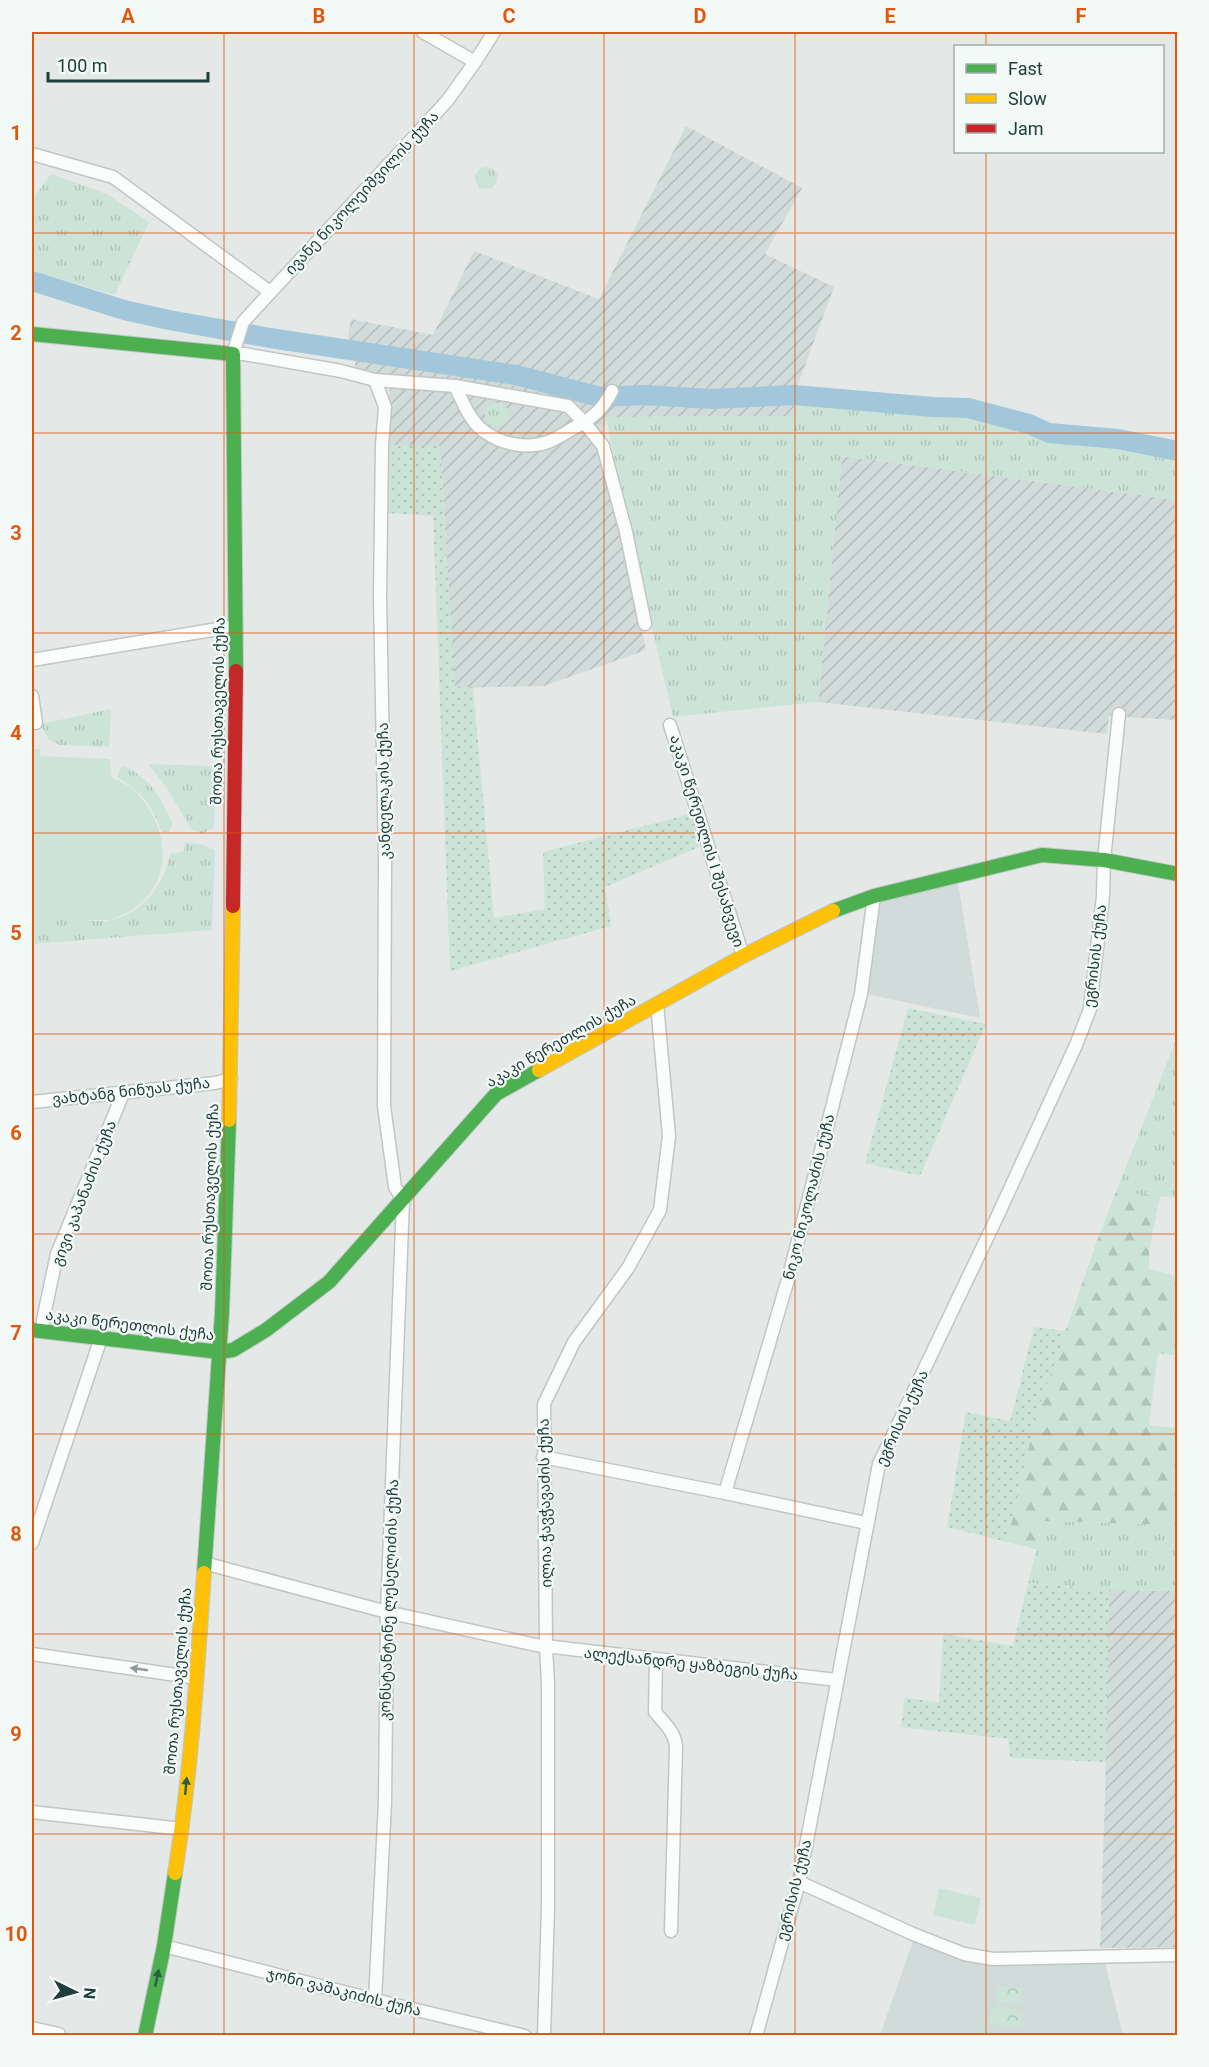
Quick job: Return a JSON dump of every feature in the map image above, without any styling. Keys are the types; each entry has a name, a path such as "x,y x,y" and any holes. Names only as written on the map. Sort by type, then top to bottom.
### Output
{"street":[{"path":"423,32 476,62"},
{"name":"ივანე ნიკოლეიშვილის ქუჩა","path":"233,354 243,322 447,101 476,62 494,32"},
{"path":"32,154 112,177 270,292"},
{"path":"32,334 244,354 329,369 375,380 455,386 568,406 603,446 629,543 645,624"},
{"name":"შოთა რუსთაველის ქუჩა","path":"145,2036 164,1946 182,1829 196,1678 223,1290 231,1079 236,626 233,354"},
{"name":"კანდელაკის ქუჩა","path":"375,380 385,406 382,445 380,596 385,863 384,1106 395,1187 403,1200"},
{"path":"455,386 472,419 486,433 513,445 527,446 548,442 599,412 609,397"},
{"path":"32,660 236,626"},
{"path":"32,696 36,723"},
{"name":"ეგრისის ქუჩა","path":"756,2036 799,1882 879,1464 1012,1185 1090,1009 1103,896 1104,860 1119,714"},
{"name":"აკაკი წერეთლის I შესახვევი","path":"670,725 743,956"},
{"name":"აკაკი წერეთლის ქუჩა","path":"37,1330 219,1352 232,1350 266,1330 329,1282 496,1094 743,956 821,916 874,896 1042,855 1104,860 1178,873"},
{"name":"ნიკო ნიკოლაძის ქუჩა","path":"725,1493 789,1276 861,994 874,896"},
{"name":"ილია ჭავჭავაძის ქუჩა","path":"544,2036 548,1908 548,1684 544,1404 574,1342 628,1268 660,1210 669,1136 657,1004"},
{"name":"ვახტანგ ნინუას ქუჩა","path":"32,1102 215,1083 231,1079"},
{"name":"გივი კაპანაძის ქუჩა","path":"37,1330 43,1320 57,1254 124,1091"},
{"name":"კონსტანტინე ლესელიძის ქუჩა","path":"375,2000 385,1802 387,1612 403,1200"},
{"path":"32,1543 101,1338"},
{"path":"543,1457 866,1523"},
{"name":"ალექსანდრე ყაზბეგის ქუჩა","path":"204,1563 387,1612 546,1646 837,1680"},
{"path":"32,1654 196,1678"},
{"path":"656,1660 655,1712 672,1731 676,1748 671,1932"},
{"path":"32,1812 182,1829"},
{"path":"799,1882 913,1934 964,1954 993,1959 1178,1955"},
{"name":"ჯონი ვაშაკიძის ქუჩა","path":"164,1946 525,2036"},
{"path":"32,2028 59,2034"}],"shaded area":[{"path":"686,126 802,188 765,254 834,287 794,395 797,416 606,417 600,449 646,650 544,686 455,688 440,447 388,445 390,376 355,369 355,359 345,357 351,319 433,335 474,251 599,299"},
{"path":"842,456 1177,500 1177,720 1109,716 1107,734 818,702"},
{"path":"958,882 980,1018 866,994 877,903"},
{"path":"1109,1590 1177,1591 1177,1947 1100,1948"},
{"path":"913,1941 986,1965 1105,1963 1123,2035 880,2035"}],"green space":[{"path":"486,167 494,170 497,178 494,186 486,189 478,186 475,178 478,170"},
{"path":"51,174 105,193 149,222 115,295 32,271 32,200"},
{"path":"794,395 968,408 1029,424 1049,433 1118,439 1177,451 1177,500 842,456 818,702 673,717 619,486 606,417 797,416"},
{"path":"497,403 506,406 509,415 506,424 497,427 488,424 485,415 488,406"},
{"path":"388,445 440,446 455,687 473,687 494,918 545,909 543,852 690,814 699,847 605,887 611,926 450,971 433,516 386,513"},
{"path":"111,709 109,747 60,745 49,740 40,724"},
{"path":"32,749 40,749 40,756 110,759 111,777 133,789 149,808 158,826 162,845 162,864 157,882 146,897 131,910 110,920 32,919"},
{"path":"148,764 216,766 214,827 202,834 191,829 167,788"},
{"path":"124,766 148,782 159,796 172,822 172,827 168,832 162,832 150,806 140,794 117,777 121,767"},
{"path":"185,842 204,845 215,850 212,930 32,944 32,919 103,921 133,911 157,887 170,854 184,851"},
{"path":"908,1008 986,1024 920,1176 865,1163"},
{"path":"1177,1037 1177,1198 1116,1192"},
{"path":"1116,1192 1160,1196 1149,1251 1149,1269 1177,1276 1178,1356 1158,1353 1149,1425 1177,1428 1177,1525 1043,1521 1036,1549 1007,1542 1036,1415"},
{"path":"1034,1327 1066,1331 1036,1415 1007,1542 947,1527 966,1412 1010,1421"},
{"path":"1043,1521 1177,1525 1177,1591 1109,1590 1028,1583"},
{"path":"1028,1583 1109,1590 1106,1762 1010,1758 1008,1739 901,1727 905,1697 939,1703 943,1634 1013,1646"},
{"path":"939,1888 981,1898 975,1925 933,1915"},
{"path":"998,1986 1022,1988 1021,2003 996,2001"},
{"path":"991,2006 1023,2011 1021,2028 989,2024"}],"waterway":[{"path":"32,281 124,310 169,320 270,338 516,375 600,397 644,395 712,399 794,395 968,408 1029,424 1049,433 1118,439 1178,451"}],"traffic: fast":[{"path":"32,334 233,354 236,671"},
{"path":"833,911 874,896 1042,855 1104,860 1178,874"},
{"path":"32,1330 219,1352 233,1350 266,1330 329,1282 496,1094 539,1070"},
{"path":"204,1573 222,1313 229,1120"},
{"path":"145,2036 164,1946 175,1873"}],"traffic: slow":[{"path":"229,1120 233,906"},
{"path":"539,1070 743,956 833,911"},
{"path":"175,1873 189,1761 204,1573"}],"traffic: jam":[{"path":"233,906 236,671"}]}
